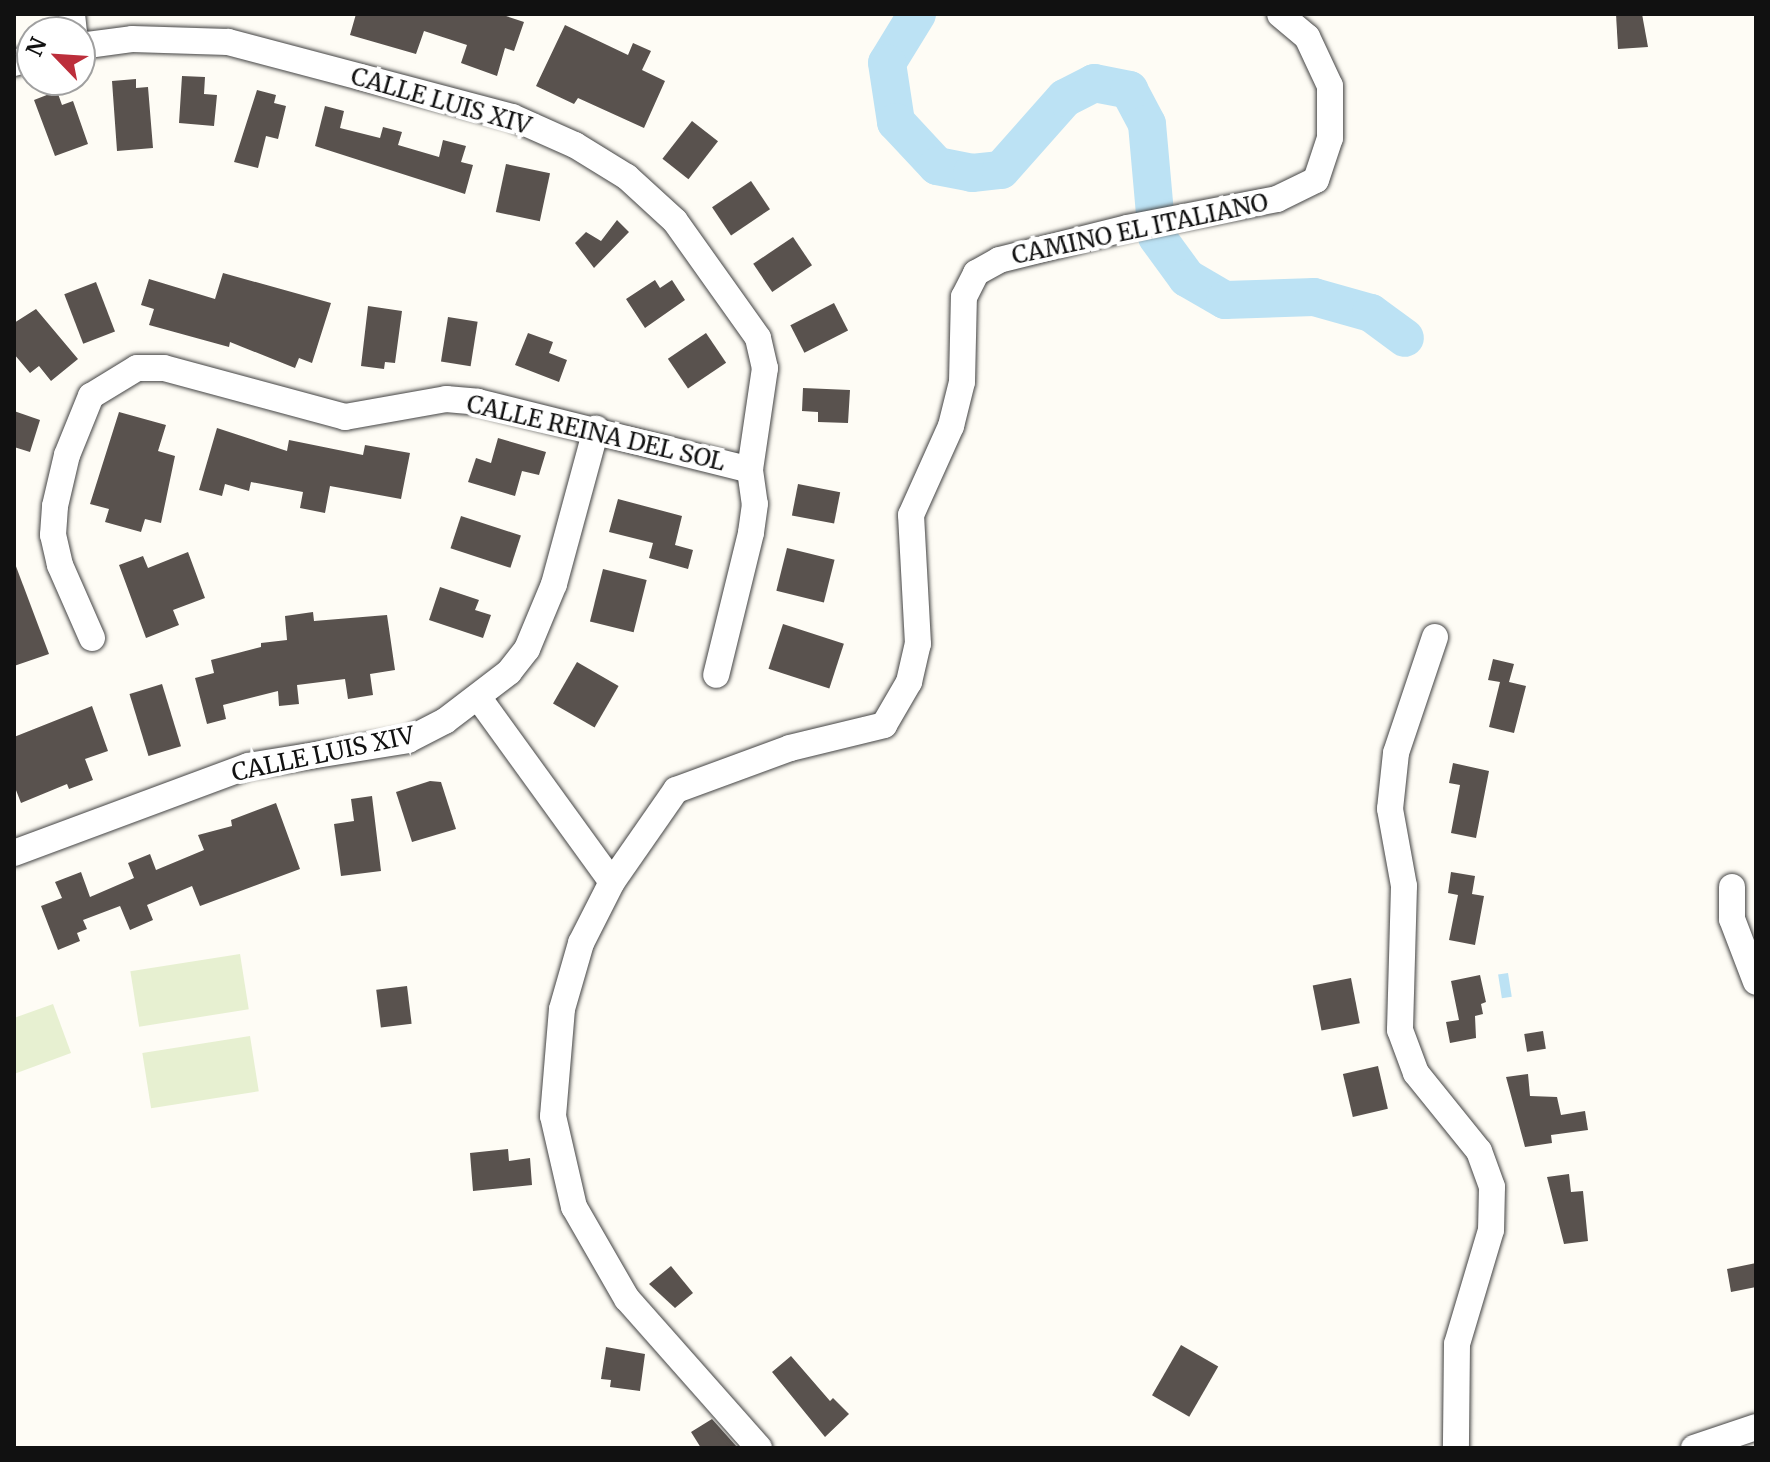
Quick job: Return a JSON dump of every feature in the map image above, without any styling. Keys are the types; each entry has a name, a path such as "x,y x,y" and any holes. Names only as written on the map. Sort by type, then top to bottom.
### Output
{"street":[{"name":"CAMINO EL ITALIANO","path":"759,1448 608,1273 562,1170 553,1116 562,1009 581,943 612,882 676,790 790,748 884,725 909,682 918,644 911,515 951,426 962,382 964,297 976,273 999,260 1127,228 1277,199 1316,180 1330,138 1330,86 1307,37 1280,14"},
{"name":"CALLE LUIS XIV","path":"96,44 132,39 228,42 512,117 575,145 627,177 675,221 758,338 765,368 750,470 755,504 751,533 716,675"},
{"name":"CALLE REINA DEL SOL","path":"92,638 60,565 53,535 55,506 67,455 91,396 116,377 137,368 164,368 345,417 446,399 596,429 750,470"},
{"name":"CALLE LUIS XIV","path":"14,853 248,766 408,740 478,697 509,672 545,611 596,429"},
{"path":"1435,637 1396,753 1390,809 1404,894 1397,978 1400,1030 1416,1073 1479,1151 1492,1187 1491,1230 1457,1344 1453,1385 1456,1448"},
{"path":"478,697 612,882"},
{"path":"1732,887 1732,919 1756,982"},
{"path":"1694,1448 1756,1427"}],"green space":[{"path":"240,954 249,1009 139,1027 130,971"},
{"path":"53,1004 71,1053 14,1074 14,1018"},
{"path":"250,1036 259,1091 151,1108 142,1053"}],"water":[{"path":"1508,973 1512,997 1502,998 1498,975"}],"building":[{"path":"356,14 500,14 524,22 514,51 505,48 497,76 461,63 467,45 424,31 416,54 350,35"},
{"path":"1616,14 1642,14 1648,47 1618,49"},
{"path":"565,25 628,55 633,43 651,51 642,70 665,81 644,128 578,98 574,104 536,86"},
{"path":"182,76 205,77 204,94 217,95 214,126 179,123"},
{"path":"136,79 136,88 148,87 153,148 117,151 112,81"},
{"path":"257,90 276,95 274,103 286,106 278,139 266,136 258,168 234,162"},
{"path":"59,96 62,105 73,101 88,144 55,156 34,100"},
{"path":"325,106 344,111 340,128 380,138 383,127 402,132 398,145 439,157 443,140 466,146 461,162 473,165 465,194 315,146"},
{"path":"692,121 718,141 688,179 662,159"},
{"path":"506,164 550,173 540,221 496,212"},
{"path":"751,181 770,209 731,235 712,207"},
{"path":"617,220 629,232 594,268 575,243 586,232 601,241"},
{"path":"793,237 812,265 772,292 753,264"},
{"path":"223,273 331,303 312,363 299,358 295,368 230,342 229,347 149,325 154,309 141,305 149,279 215,299"},
{"path":"655,280 660,288 672,280 685,300 645,328 626,299"},
{"path":"96,282 115,331 83,344 64,294"},
{"path":"834,303 848,331 804,353 790,325"},
{"path":"368,306 402,311 395,363 385,362 384,369 361,366"},
{"path":"36,309 78,359 51,381 39,366 30,373 14,354 14,323"},
{"path":"448,317 478,322 471,366 441,361"},
{"path":"528,333 553,342 549,353 567,360 559,382 515,365"},
{"path":"706,333 726,363 688,389 668,359"},
{"path":"803,388 850,390 848,423 818,422 818,412 802,411"},
{"path":"14,411 40,420 30,452 14,447"},
{"path":"119,412 166,425 158,451 175,456 161,523 145,519 141,532 105,522 109,509 90,504"},
{"path":"217,428 287,451 289,440 363,455 365,445 410,453 401,499 330,486 325,513 300,508 303,492 251,482 249,491 225,484 222,496 199,490"},
{"path":"498,438 546,452 539,475 522,471 515,496 468,482 476,458 491,463"},
{"path":"798,484 840,492 834,524 792,515"},
{"path":"618,499 682,516 675,545 693,550 688,569 649,558 653,543 609,532"},
{"path":"461,516 521,535 510,568 450,548"},
{"path":"787,548 835,560 824,603 776,591"},
{"path":"188,552 205,598 173,610 179,625 146,638 119,565 143,556 148,568"},
{"path":"14,561 49,654 14,666"},
{"path":"603,569 647,580 634,632 590,621"},
{"path":"440,587 479,600 475,610 491,615 483,638 429,620"},
{"path":"313,612 314,621 387,615 395,670 370,674 373,695 348,699 345,679 297,685 299,704 279,706 278,691 223,705 226,719 207,724 195,678 214,673 211,660 261,647 261,643 287,640 285,616"},
{"path":"783,624 844,644 829,688 768,669"},
{"path":"1493,659 1514,664 1509,682 1526,686 1514,733 1489,727 1500,682 1488,680"},
{"path":"577,662 619,686 595,728 553,704"},
{"path":"162,684 181,746 148,756 129,694"},
{"path":"92,706 108,751 85,759 93,780 69,789 67,784 21,803 14,785 14,737"},
{"path":"1453,763 1489,771 1476,838 1451,833 1460,785 1449,783"},
{"path":"430,781 441,782 456,829 412,842 396,792"},
{"path":"372,796 381,871 341,876 334,824 354,821 351,799"},
{"path":"276,803 300,869 200,906 192,886 147,905 153,920 130,930 120,906 83,920 87,929 77,933 80,941 58,950 41,906 62,898 55,882 81,872 90,897 134,878 128,863 150,854 156,870 204,850 198,835 232,826 231,820"},
{"path":"1451,872 1475,876 1472,894 1484,896 1475,945 1449,940 1458,895 1448,893"},
{"path":"1480,975 1486,1002 1481,1004 1483,1014 1475,1016 1476,1038 1450,1043 1446,1022 1459,1020 1451,981"},
{"path":"1351,978 1360,1023 1321,1031 1313,985"},
{"path":"407,986 412,1024 381,1027 376,990"},
{"path":"1543,1031 1546,1049 1527,1052 1524,1034"},
{"path":"1378,1066 1388,1109 1353,1117 1343,1074"},
{"path":"1528,1074 1530,1096 1557,1097 1561,1115 1585,1111 1588,1130 1551,1135 1552,1143 1525,1147 1506,1077"},
{"path":"508,1149 509,1161 530,1158 532,1185 473,1191 470,1153"},
{"path":"1569,1174 1571,1192 1583,1191 1588,1241 1564,1244 1547,1177"},
{"path":"1756,1263 1756,1287 1731,1292 1727,1269"},
{"path":"671,1266 693,1293 675,1308 649,1284"},
{"path":"1181,1345 1218,1366 1189,1417 1152,1395"},
{"path":"606,1347 645,1354 640,1391 610,1387 611,1380 601,1379"},
{"path":"791,1356 830,1401 833,1398 849,1414 825,1437 772,1372"},
{"path":"712,1419 738,1448 701,1448 691,1432"}],"waterway":[{"path":"917,14 887,63 896,122 937,166 972,173 1001,170 1065,98 1094,83 1129,90 1147,124 1157,237 1187,278 1225,300 1314,297 1371,313 1405,338"}]}
